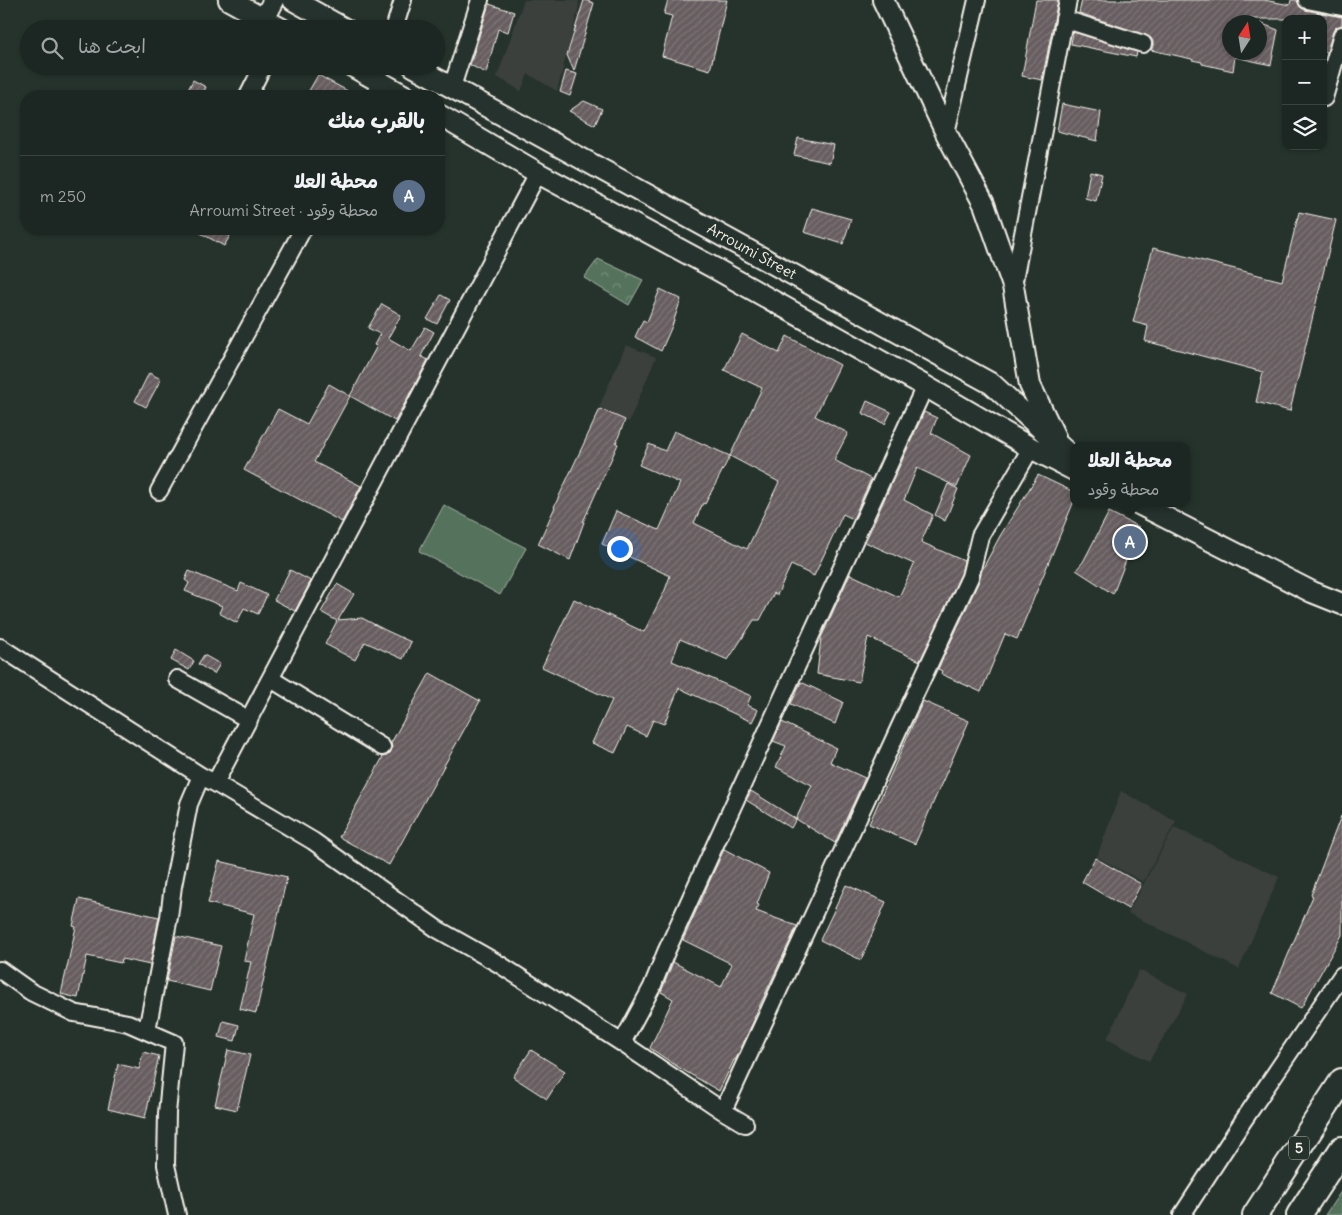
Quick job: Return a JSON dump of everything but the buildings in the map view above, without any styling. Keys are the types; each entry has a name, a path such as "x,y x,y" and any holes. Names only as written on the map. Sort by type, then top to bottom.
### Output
{"highway":[{"name":"5","path":"1255,1215 1342,1081"},
{"name":"5","path":"1299,1215 1342,1150"}],"main road":[{"path":"229,0 266,20"},
{"path":"274,0 276,20"},
{"path":"293,0 321,7 335,20"},
{"path":"883,0 946,133 984,204 1013,286 1030,385 1059,445"},
{"path":"362,75 379,90"},
{"name":"Arroumi Street","path":"430,75 992,384 1070,455"},
{"path":"445,119 538,173 716,269 925,386 1031,448 1070,468"},
{"path":"1145,507 1312,592 1342,604"}],"street":[{"path":"397,20 403,0"},
{"path":"452,87 480,0"},
{"path":"946,133 977,0"},
{"path":"1013,286 1068,0"},
{"path":"1307,0 1342,7"},
{"path":"1064,19 1143,44"},
{"path":"1327,87 1342,34"},
{"path":"251,90 258,75"},
{"path":"216,783 538,173"},
{"path":"159,491 300,235"},
{"path":"622,1043 652,987 666,952 925,386"},
{"path":"723,1111 970,577 980,536 1031,448"},
{"path":"0,646 200,776 216,783 313,841 437,930 499,964 745,1124"},
{"path":"176,679 249,720"},
{"path":"271,679 382,747"},
{"path":"147,1030 170,917 173,886 189,804 200,776"},
{"path":"0,970 32,992 74,1013 128,1023 174,1042 166,1165 177,1215"},
{"path":"1182,1215 1243,1121 1342,976"}],"shaded area":[{"path":"524,0 579,0 557,91 528,74 521,91 497,77"},
{"path":"626,345 656,357 629,422 599,407"},
{"path":"1121,791 1176,821 1143,882 1097,857"},
{"path":"1174,827 1279,877 1239,969 1128,913"},
{"path":"1139,970 1188,994 1149,1061 1107,1039"}],"green space":[{"path":"598,259 643,280 629,305 584,278"},
{"path":"444,505 526,548 500,595 419,551"},
{"path":"1342,1190 1342,1215 1325,1215"}],"place":[{"name":"محطة العلا","path":"1130,542"}]}
